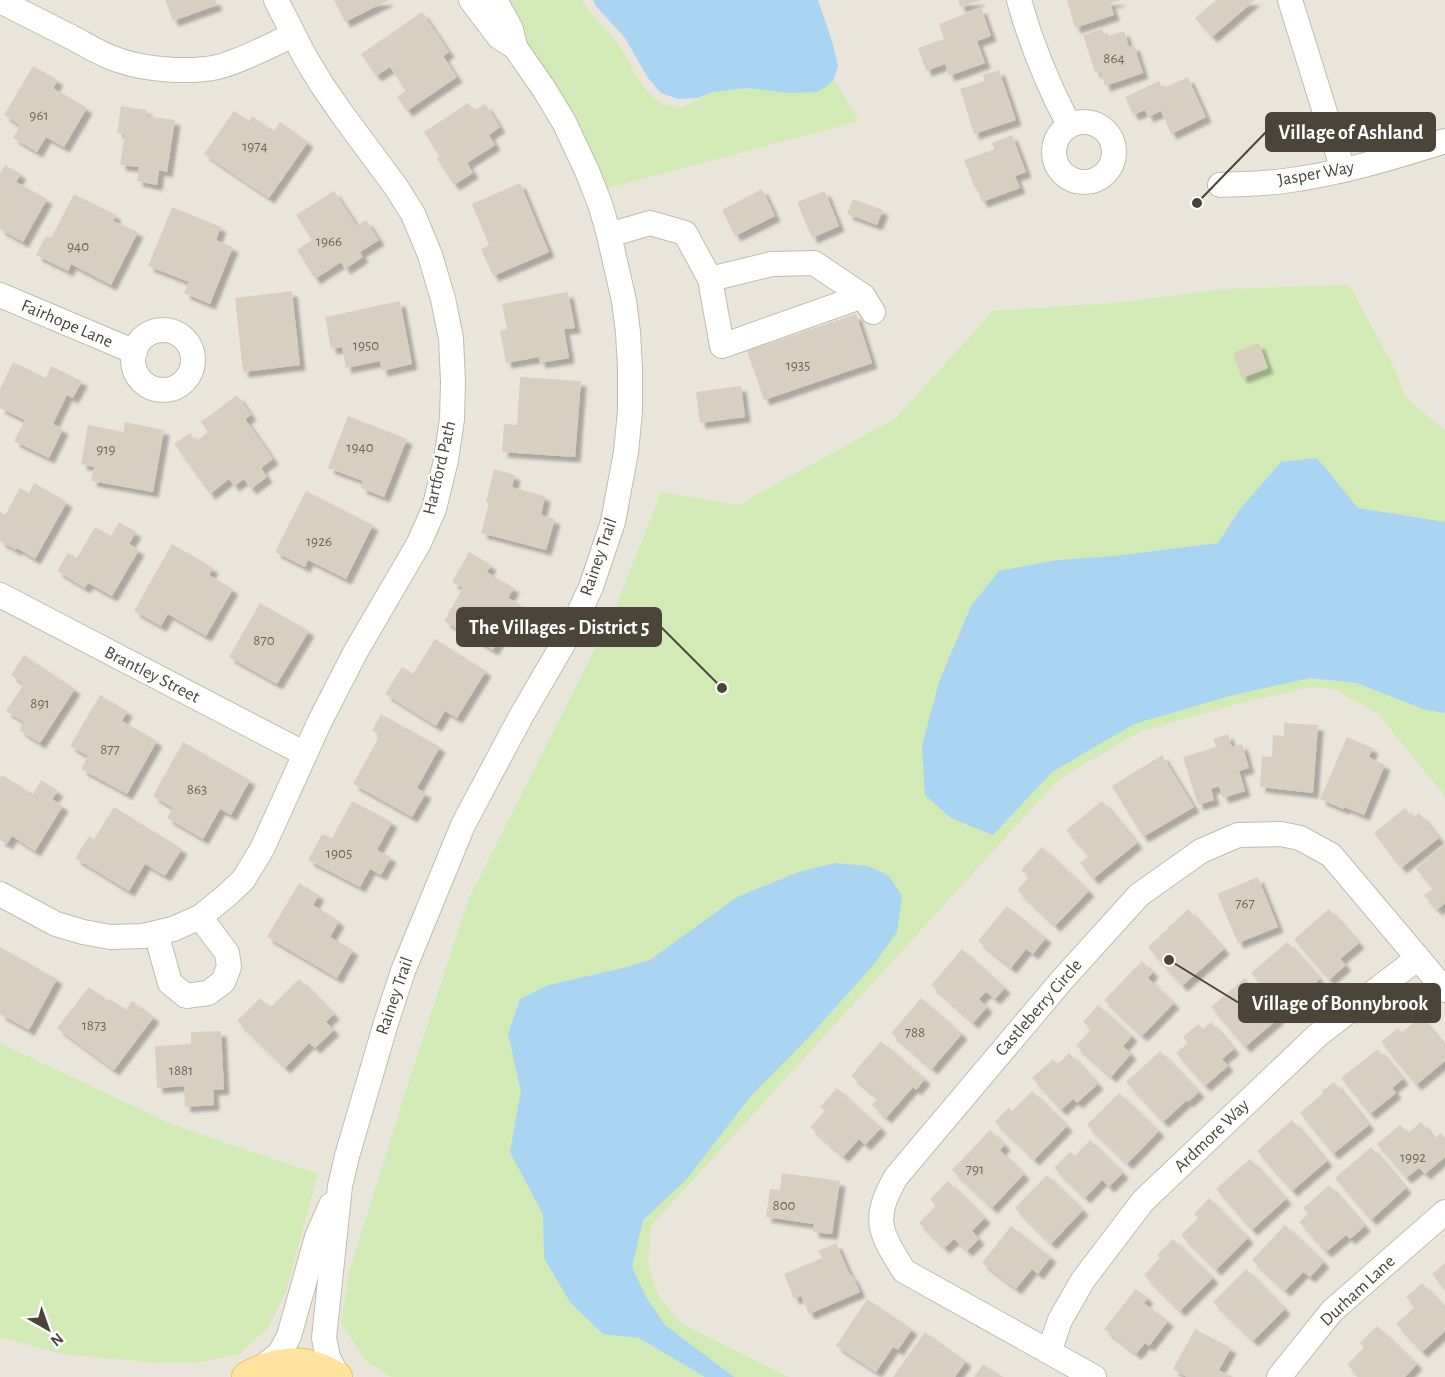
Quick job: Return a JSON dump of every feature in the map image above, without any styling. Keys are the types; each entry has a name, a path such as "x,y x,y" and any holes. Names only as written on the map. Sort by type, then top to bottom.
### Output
{"main road":[{"path":"253,1373 287,1363 314,1366 338,1377"}],"street":[{"name":"Hartford Path","path":"0,894 56,924 110,938 143,936 173,929 200,917 226,896 243,880 262,849 320,721 356,651 419,543 434,509 453,419 453,382 451,338 443,299 430,255 413,214 335,104 305,57 276,0"},
{"name":"Rainey Trail","path":"471,0 499,37 515,47"},
{"name":"Rainey Trail","path":"253,1373 280,1353 289,1336 317,1237 340,1186 403,971 436,887 463,825 492,768 570,632 591,587 613,522 630,411 630,368 624,301 609,235 587,171 564,122 515,47 511,29 495,0"},
{"path":"1018,0 1042,69 1069,125"},
{"path":"1290,0 1342,170"},
{"path":"0,1 118,60 158,68 217,67 244,58 293,35"},
{"name":"Jasper Way","path":"1220,185 1282,182 1395,157 1445,141"},
{"path":"609,235 650,223 685,233 710,279 722,346 868,304 814,262 772,264 710,279"},
{"name":"Fairhope Lane","path":"0,295 135,352"},
{"name":"Brantley Street","path":"0,595 305,754"},
{"name":"Castleberry Circle","path":"1094,1377 904,1271 892,1253 882,1229 880,1215 886,1195 896,1177 1054,988 1139,895 1201,850 1238,835 1281,834 1300,837 1331,855 1445,990"},
{"path":"156,933 170,983 186,996 208,993 223,982 229,967 227,953 200,917"},
{"name":"Ardmore Way","path":"1049,1352 1060,1320 1083,1280 1143,1201 1318,1034 1418,958"},
{"name":"Rainey Trail","path":"338,1377 327,1357 324,1338 340,1186"},
{"name":"Durham Lane","path":"1279,1377 1332,1311 1445,1212"}],"shaded area":[{"path":"0,0 1445,0 1445,1377 0,1377"}],"green space":[{"path":"507,0 582,0 618,44 643,86 656,100 666,104 680,108 713,92 747,88 816,92 834,79 859,121 605,189 528,48 529,44 524,41"},
{"path":"1349,285 1396,371 1404,396 1445,431 1445,796 1377,713 1334,689 1311,687 1237,704 1139,732 1058,780 651,1226 648,1265 658,1295 681,1323 789,1377 392,1377 366,1361 341,1323 349,1272 469,898 613,613 661,492 738,505 896,418 993,311 1125,302 1223,289"},
{"path":"0,1043 171,1124 318,1174 285,1294 268,1328 239,1354 196,1363 157,1363 62,1354 0,1337"}],"water":[{"path":"593,0 818,0 838,66 834,79 826,87 816,92 792,93 747,88 713,92 698,98 678,99 661,93 648,78 625,38"},
{"path":"1317,458 1358,508 1445,522 1445,713 1423,709 1357,683 1310,678 1233,695 1134,724 1052,772 993,835 951,818 925,795 922,746 939,682 971,606 999,571 1058,560 1115,556 1218,543 1240,509 1281,462"},
{"path":"835,863 868,866 889,876 902,896 897,932 874,964 809,1037 750,1097 686,1180 643,1220 632,1267 646,1297 665,1325 734,1377 705,1377 639,1338 603,1334 570,1302 544,1258 543,1214 510,1152 521,1091 508,1034 520,999 549,985 650,960 737,897 799,872"}],"building":[{"path":"165,0 215,0 217,5 173,21"},
{"path":"334,0 389,0 345,22"},
{"path":"958,0 981,0 960,7"},
{"path":"1067,0 1120,1 1110,3 1114,15 1075,28"},
{"path":"1216,0 1255,0 1212,37 1195,18"},
{"path":"981,8 991,36 977,41 985,63 949,76 945,64 926,71 918,48 944,39 939,24"},
{"path":"422,12 449,52 443,56 457,77 407,111 397,97 406,91 390,67 376,76 361,54"},
{"path":"1102,29 1105,37 1124,31 1129,47 1134,45 1143,73 1105,86 1100,71 1095,72 1083,35"},
{"path":"33,66 58,80 53,88 87,108 64,147 46,137 37,152 13,138 20,125 4,115"},
{"path":"999,70 1016,120 974,134 960,89 985,81 983,75"},
{"path":"1188,77 1206,117 1171,134 1161,111 1148,117 1145,110 1133,115 1125,97 1159,81 1162,89"},
{"path":"468,103 474,111 485,104 500,127 489,135 495,145 467,163 473,173 454,185 437,159 440,157 424,132"},
{"path":"121,106 147,110 147,116 175,120 167,172 159,170 157,185 137,181 139,167 120,165 125,134 117,133"},
{"path":"234,111 249,121 252,116 274,131 280,122 308,142 269,198 204,154"},
{"path":"1012,135 1026,172 1015,176 1020,188 982,202 964,160 995,149 992,143"},
{"path":"5,165 21,174 16,182 47,199 23,242 0,229 0,174"},
{"path":"520,183 549,252 493,276 481,249 489,245 472,204"},
{"path":"762,189 775,216 735,236 722,210"},
{"path":"334,191 357,226 366,220 379,240 360,252 363,257 345,269 341,262 315,279 297,250 312,240 296,215"},
{"path":"825,191 839,226 812,238 797,202"},
{"path":"74,194 116,215 113,221 138,232 111,285 71,264 68,271 36,255 46,236 51,238"},
{"path":"853,199 883,210 877,225 847,214"},
{"path":"172,207 221,227 216,240 233,247 210,304 184,293 189,282 148,266"},
{"path":"292,291 300,365 243,372 235,298"},
{"path":"568,292 575,328 564,329 569,358 540,363 539,357 506,363 500,331 507,329 502,304"},
{"path":"400,301 412,364 382,371 380,361 346,368 342,347 331,349 325,317"},
{"path":"856,314 872,363 764,400 747,351"},
{"path":"1259,343 1268,368 1242,378 1233,353"},
{"path":"13,362 46,378 51,366 82,381 73,398 67,395 53,424 63,429 49,458 14,441 25,420 0,408 0,389"},
{"path":"520,377 581,381 575,457 502,452 504,424 517,425"},
{"path":"741,386 745,417 700,423 696,392"},
{"path":"237,395 251,415 245,419 273,459 261,468 267,477 251,489 244,479 234,486 229,479 210,494 174,444 190,433 196,441 208,432 201,422"},
{"path":"348,416 407,439 384,497 361,488 363,481 328,468"},
{"path":"125,422 164,430 153,492 91,481 94,467 81,464 88,425 124,432"},
{"path":"494,469 515,475 512,487 545,496 541,515 555,519 546,550 481,533 489,503 486,502"},
{"path":"34,483 67,502 35,559 0,541 0,512 5,515 20,488 29,493"},
{"path":"306,491 373,525 346,579 308,560 305,567 275,552"},
{"path":"119,522 136,532 129,544 139,550 112,596 88,583 85,588 57,571 68,553 77,558 95,527 111,536"},
{"path":"172,544 213,568 209,575 233,589 206,636 168,614 161,626 134,611"},
{"path":"469,552 491,565 487,572 514,588 508,598 520,604 493,650 444,621 463,588 452,582"},
{"path":"260,603 309,631 277,684 229,657"},
{"path":"435,639 486,671 457,718 445,711 436,726 385,694 402,667 413,674"},
{"path":"24,655 75,689 40,743 19,730 24,722 6,711 24,684 11,675"},
{"path":"100,695 127,711 122,721 157,741 127,794 81,769 88,756 70,746"},
{"path":"381,714 440,747 417,788 426,793 412,817 353,784 380,735 372,731"},
{"path":"1284,723 1318,725 1313,793 1260,787 1262,756 1272,757 1273,735 1284,736"},
{"path":"1228,734 1232,747 1242,744 1249,768 1239,771 1245,791 1223,798 1219,786 1211,789 1214,800 1198,805 1183,757 1216,747 1213,739"},
{"path":"1347,737 1373,748 1369,757 1385,765 1364,815 1320,799"},
{"path":"183,742 250,780 231,815 220,809 203,839 167,818 173,808 153,796"},
{"path":"1162,755 1194,807 1143,837 1112,786"},
{"path":"2,775 33,794 41,780 58,791 52,799 63,806 35,851 12,836 7,844 0,840 0,778"},
{"path":"352,801 392,822 377,850 391,857 381,875 370,869 360,887 308,860 322,834 332,838"},
{"path":"1102,801 1137,843 1093,879 1080,863 1088,856 1066,830"},
{"path":"114,807 182,849 165,876 145,864 129,891 75,858 89,836 94,839"},
{"path":"1405,808 1413,818 1419,813 1439,838 1401,868 1374,833"},
{"path":"1445,843 1445,903 1437,910 1424,896 1433,888 1416,869"},
{"path":"1042,847 1089,891 1055,926 1017,890 1029,877 1021,870"},
{"path":"1258,877 1278,927 1238,943 1217,894"},
{"path":"299,883 319,895 313,905 339,921 330,937 353,950 337,978 267,937"},
{"path":"1007,906 1046,938 1033,954 1026,949 1011,968 978,941"},
{"path":"1188,909 1224,949 1182,986 1148,947"},
{"path":"1329,909 1359,943 1340,959 1346,965 1329,980 1294,939"},
{"path":"1287,942 1320,979 1302,994 1305,998 1287,1014 1251,973"},
{"path":"0,947 57,979 29,1030 0,1014"},
{"path":"962,949 1005,988 995,999 986,992 979,999 987,1007 973,1023 931,985"},
{"path":"1142,961 1153,972 1148,978 1174,1003 1142,1036 1104,1000"},
{"path":"1245,978 1279,1018 1245,1047 1211,1007"},
{"path":"299,979 334,1014 326,1022 334,1030 315,1048 309,1043 285,1068 237,1021 260,998 270,1008"},
{"path":"89,987 108,1001 110,999 126,1010 132,1001 154,1017 114,1070 57,1028"},
{"path":"921,998 962,1034 932,1069 891,1033"},
{"path":"1098,1005 1132,1036 1123,1046 1131,1054 1111,1077 1076,1046 1091,1029 1083,1022"},
{"path":"1421,1017 1445,1047 1445,1061 1416,1085 1381,1042 1398,1028 1402,1032"},
{"path":"1211,1022 1234,1049 1222,1059 1228,1066 1205,1086 1176,1053 1188,1043 1183,1037 1198,1024 1203,1029"},
{"path":"221,1031 224,1089 213,1090 214,1105 185,1107 184,1086 157,1088 155,1046 191,1044 191,1032"},
{"path":"881,1041 925,1079 916,1090 913,1087 886,1118 872,1105 878,1098 851,1076"},
{"path":"1378,1049 1403,1079 1392,1088 1396,1093 1370,1114 1341,1078"},
{"path":"1160,1051 1199,1092 1163,1122 1126,1082"},
{"path":"1069,1053 1098,1084 1077,1103 1073,1099 1061,1110 1032,1078 1053,1059 1058,1064"},
{"path":"1334,1082 1369,1125 1333,1154 1300,1113"},
{"path":"837,1088 881,1128 865,1145 859,1139 843,1157 810,1127 825,1111 820,1107"},
{"path":"1032,1091 1067,1126 1034,1160 995,1122 1009,1107 1012,1111"},
{"path":"1119,1093 1159,1131 1127,1164 1087,1125"},
{"path":"1292,1120 1327,1161 1292,1191 1257,1151"},
{"path":"1421,1122 1434,1139 1441,1133 1445,1138 1445,1157 1425,1174 1419,1168 1406,1178 1377,1144 1400,1125 1408,1133"},
{"path":"990,1130 1005,1145 1000,1150 1024,1174 992,1208 952,1170"},
{"path":"1090,1140 1123,1173 1109,1187 1102,1180 1085,1198 1054,1168 1070,1152 1075,1156"},
{"path":"1371,1147 1406,1188 1371,1220 1335,1178"},
{"path":"1250,1159 1286,1199 1252,1230 1216,1189"},
{"path":"782,1173 840,1181 832,1234 813,1232 814,1224 766,1217 770,1189 780,1190"},
{"path":"1047,1175 1083,1210 1051,1244 1015,1208"},
{"path":"948,1181 985,1218 972,1231 979,1239 967,1251 954,1239 944,1248 919,1223 936,1206 930,1199"},
{"path":"1329,1185 1365,1226 1350,1239 1346,1235 1326,1252 1299,1222 1308,1214 1303,1208"},
{"path":"1209,1198 1248,1238 1216,1270 1181,1235 1198,1218 1194,1214"},
{"path":"1285,1225 1324,1262 1310,1277 1303,1272 1285,1291 1252,1260"},
{"path":"1011,1226 1051,1257 1038,1274 1032,1269 1016,1289 982,1263"},
{"path":"1173,1239 1213,1278 1180,1311 1144,1275 1160,1258 1157,1255"},
{"path":"836,1243 860,1292 809,1314 801,1296 794,1299 784,1274 822,1258 818,1251"},
{"path":"1445,1263 1445,1290 1432,1274"},
{"path":"1246,1269 1285,1309 1253,1341 1213,1302"},
{"path":"1422,1283 1445,1308 1445,1331 1422,1352 1396,1324 1415,1307 1406,1297"},
{"path":"1136,1289 1148,1298 1144,1303 1168,1321 1149,1346 1145,1343 1136,1354 1104,1329"},
{"path":"867,1299 912,1329 898,1350 893,1347 876,1372 836,1346"},
{"path":"1377,1326 1417,1364 1405,1377 1360,1377 1347,1365 1364,1347 1360,1343"},
{"path":"1195,1329 1231,1348 1219,1370 1233,1377 1187,1377 1173,1369"},
{"path":"925,1332 966,1361 955,1377 893,1377"},
{"path":"983,1364 1003,1377 974,1377"}],"place":[{"name":"Village of Ashland","path":"1197,203"},
{"name":"The Villages - District 5","path":"722,688"},
{"name":"Village of Bonnybrook","path":"1169,960"}]}
